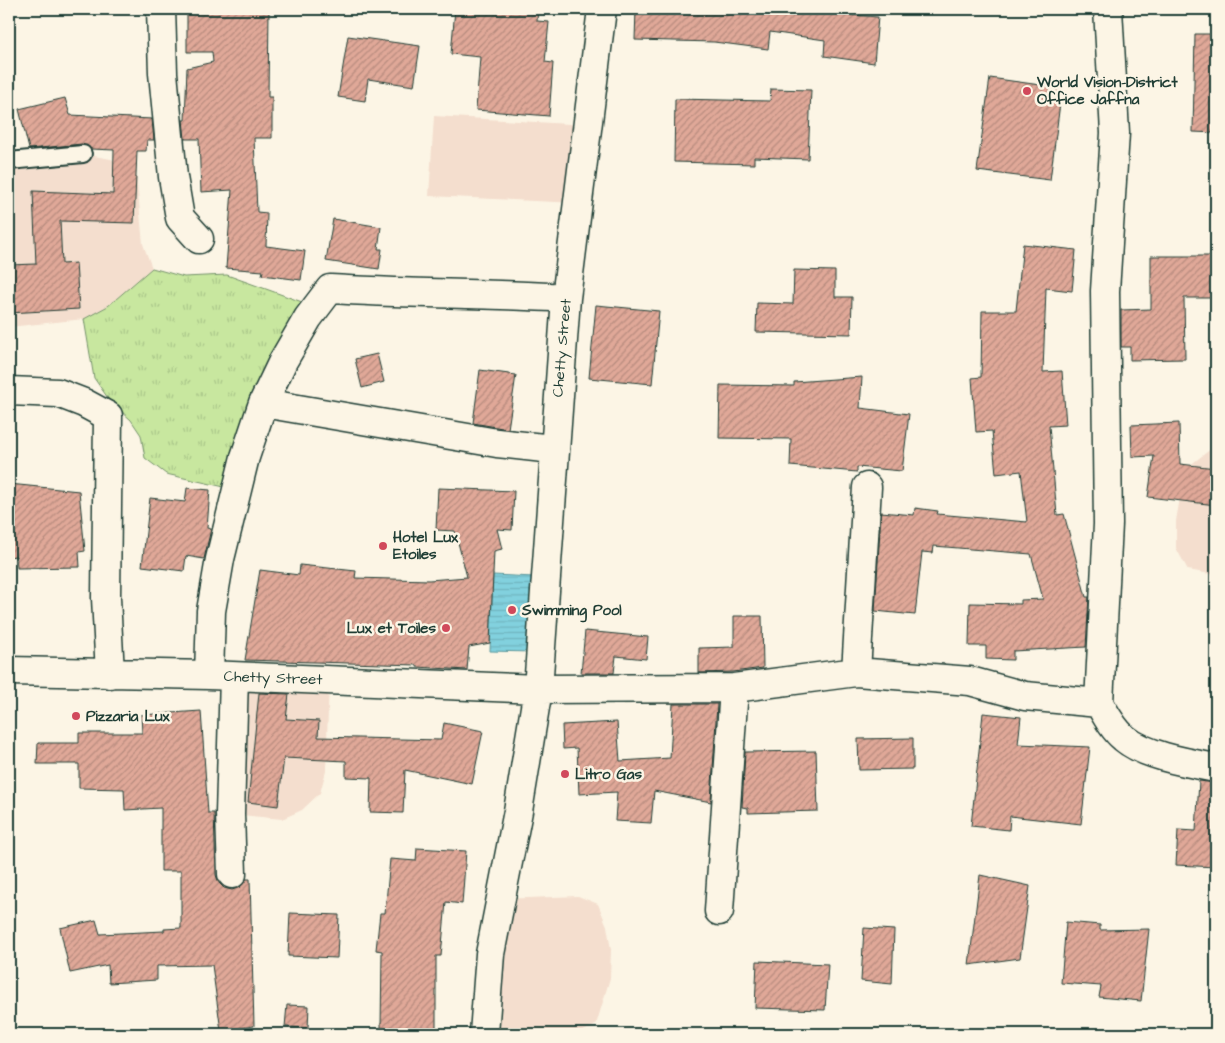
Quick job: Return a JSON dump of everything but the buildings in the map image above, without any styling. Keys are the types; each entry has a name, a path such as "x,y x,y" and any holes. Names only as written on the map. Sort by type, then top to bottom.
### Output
{"street":[{"path":"161,9 163,73 173,177 180,218 199,239"},
{"name":"Chetty Street","path":"484,1034 490,954 518,811 538,689 566,298 602,9"},
{"path":"1108,9 1115,133 1105,291 1108,524 1099,703 1109,721 1124,738 1144,750 1216,768"},
{"path":"232,874 222,676 211,611 220,559 245,457 263,403 308,318 330,289 410,294 508,295 566,298"},
{"path":"9,391 58,393 84,403 108,416 106,598 110,674"},
{"path":"263,403 497,443 554,449"},
{"path":"856,672 867,487"},
{"name":"Chetty Street","path":"9,671 222,676 538,689"},
{"path":"538,689 734,688 856,672 970,681 1025,696 1099,703"},
{"path":"719,911 734,688"}],"lane":[{"path":"9,161 83,154"}],"shaded area":[{"path":"434,116 586,125 577,203 429,196"},
{"path":"83,154 111,159 136,172 143,244 152,268 108,306 84,319 9,327 9,161"},
{"path":"1216,445 1216,575 1188,570 1176,548 1176,521 1181,492 1189,466"},
{"path":"234,677 329,680 326,771 320,793 302,810 282,819 230,814"},
{"path":"578,896 598,904 607,926 611,950 610,978 596,1025 577,1034 484,1033 502,899"}],"green space":[{"path":"152,268 184,277 227,275 316,307 238,490 166,474 145,458 141,435 131,420 110,401 94,378 84,319 108,306"}],"water":[{"name":"Swimming Pool","path":"493,575 534,577 531,652 490,651"}],"place":[{"name":"World Vision-District Office Jaffna","path":"1027,91"},
{"name":"Hotel Lux Etoiles","path":"383,546"},
{"name":"Swimming Pool","path":"512,610"},
{"name":"Lux et Toiles","path":"446,628"},
{"name":"Pizzaria Lux","path":"76,716"},
{"name":"Litro Gas","path":"565,774"}]}
